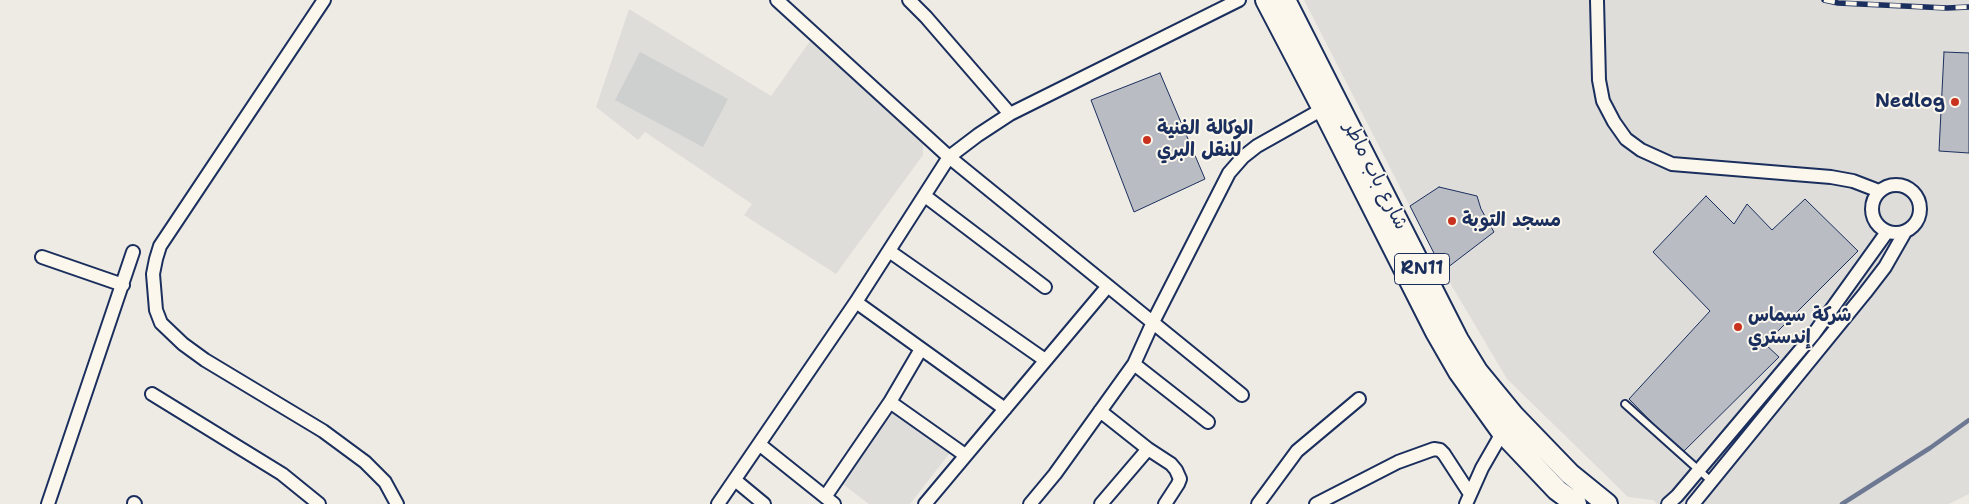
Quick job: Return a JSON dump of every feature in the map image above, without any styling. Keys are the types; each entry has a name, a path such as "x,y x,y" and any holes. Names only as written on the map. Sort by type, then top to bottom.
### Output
{"main road":[{"name":"شارع باب ماطر","path":"1266,0 1330,105 1458,340 1477,371 1514,416 1570,474 1607,504"},
{"name":"شارع باب ماطر","path":"1285,0 1330,105 1436,332 1459,372 1502,432 1557,490 1576,504"}],"street":[{"path":"324,0 160,246 153,274 156,310 160,323 190,349 323,431 365,462 385,482 397,504"},
{"path":"777,0 949,157 1242,395"},
{"path":"909,0 1010,114"},
{"path":"718,504 856,302 949,157 1010,114 1239,0"},
{"path":"1597,0 1599,80 1603,102 1626,139 1641,150 1672,164 1831,177 1853,181 1879,192"},
{"path":"1030,504 1055,474 1134,364 1153,322 1229,173 1257,146 1330,105"},
{"path":"1897,185 1906,187 1914,192 1919,200 1920,210 1918,219 1913,227 1905,232 1896,234 1886,232 1878,226 1872,214 1874,199 1879,192 1887,186 1897,185"},
{"path":"924,196 1046,287"},
{"path":"1688,504 1672,500 1813,335 1886,232"},
{"path":"1693,504 1866,293 1885,267 1905,232"},
{"path":"889,251 1045,360"},
{"path":"48,504 133,252"},
{"path":"42,257 123,285"},
{"path":"925,504 1108,286"},
{"path":"856,302 1005,410"},
{"path":"759,444 830,500 921,349"},
{"path":"1134,364 1208,422"},
{"path":"152,394 282,474 319,504"},
{"path":"1258,504 1297,451 1359,399"},
{"path":"890,402 965,455"},
{"path":"1100,411 1148,449 1171,464 1180,479 1165,504"},
{"path":"1468,499 1502,432 1514,416"},
{"path":"1739,423 1751,432"},
{"path":"1101,504 1148,449"},
{"path":"1316,504 1398,462 1434,449 1440,450 1444,454 1468,499"},
{"path":"735,480 764,504"}],"lane":[{"path":"1625,404 1711,481"}],"shaded area":[{"path":"1304,0 1969,0 1969,494 1949,504 1657,504 1653,500 1628,497 1507,379 1443,271"},
{"path":"629,9 771,96 810,41 923,144 923,155 836,274 744,215 752,204 645,132 638,140 596,107"},
{"path":"640,52 728,99 703,147 615,100"},
{"path":"899,404 952,450 910,504 869,504 840,482"}],"building":[{"name":"Nedlog","path":"1944,52 1969,53 1969,153 1939,151"},
{"name":"الوكالة الفنية للنقل البري","path":"1160,73 1205,179 1134,212 1091,100"},
{"name":"مسجد التوبة","path":"1439,187 1477,196 1481,209 1494,232 1443,271 1410,206"},
{"name":"شركة سيماس إندستري","path":"1706,196 1734,224 1747,204 1772,230 1805,199 1858,251 1765,344 1779,357 1682,453 1629,399 1710,311 1653,252"}],"waterway":[{"path":"1842,504 1930,448 1969,420"}],"railway":[{"path":"1824,0 1838,3 1947,8 1969,7"}],"place":[{"name":"Nedlog","path":"1955,102"},
{"name":"الوكالة الفنية للنقل البري","path":"1147,140"},
{"name":"مسجد التوبة","path":"1452,221"},
{"name":"شركة سيماس إندستري","path":"1738,327"}]}
